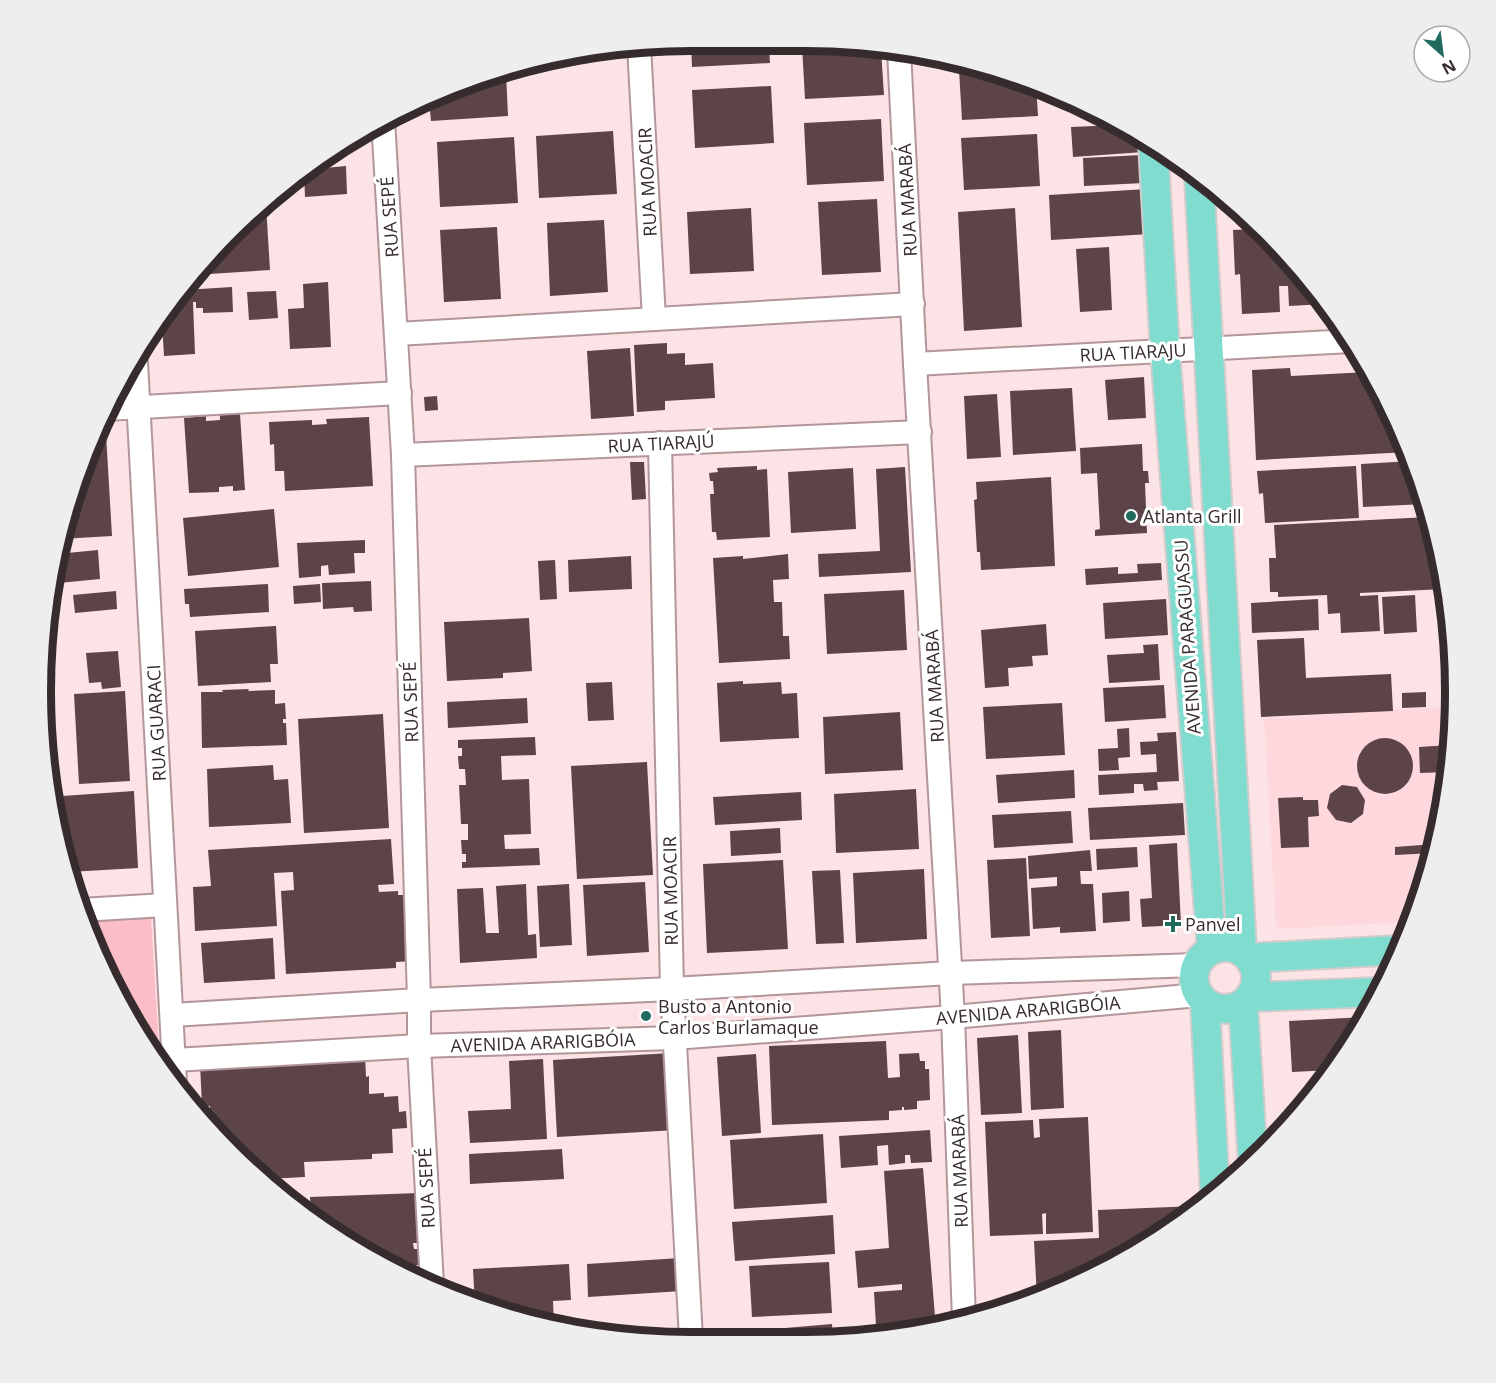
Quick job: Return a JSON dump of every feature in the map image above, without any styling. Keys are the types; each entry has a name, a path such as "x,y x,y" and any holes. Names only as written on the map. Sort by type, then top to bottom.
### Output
{"main road":[{"name":"AVENIDA PARAGUASSU","path":"1155,156 1204,958"},
{"name":"AVENIDA PARAGUASSU","path":"1200,188 1245,955"},
{"path":"1202,999 1214,1008 1224,1010 1234,1008 1247,1000 1255,987 1257,978 1255,968 1245,955 1232,948 1222,948 1204,958 1194,975 1195,985 1202,999 1214,1183"},
{"path":"1245,955 1390,950"},
{"path":"1247,1000 1369,993"},
{"path":"1247,1000 1252,1148"}],"street":[{"name":"RUA MOACIR","path":"639,53 654,319"},
{"name":"RUA MARABÁ","path":"899,58 951,973 964,1312"},
{"name":"RUA SEPÉ","path":"384,130 403,455 419,1046 432,1277"},
{"path":"397,334 913,304"},
{"name":"RUA TIARAJU","path":"915,364 1340,341"},
{"name":"RUA GUARACI","path":"136,373 174,1069"},
{"path":"117,408 400,393"},
{"name":"RUA TIARAJÚ","path":"403,455 920,432"},
{"name":"RUA MOACIR","path":"660,443 672,989 691,1332"},
{"path":"90,909 165,905"},
{"name":"AVENIDA ARARIGBÓIA","path":"172,1015 1204,958"},
{"name":"AVENIDA ARARIGBÓIA","path":"174,1060 419,1046 674,1038 1202,999"}],"shaded area":[{"path":"1445,707 1440,775 1433,816 1423,857 1401,923 1276,929 1264,719"},
{"path":"151,917 159,1047 117,975 93,920"}],"building":[{"path":"691,51 769,51 770,63 692,67"},
{"path":"802,51 881,55 884,95 805,99"},
{"path":"959,70 1037,95 1038,116 962,120"},
{"path":"506,79 508,116 431,121 430,107"},
{"path":"771,86 774,143 695,148 692,90"},
{"path":"881,119 884,181 807,185 804,123"},
{"path":"1104,126 1144,149 1144,152 1073,157 1071,127"},
{"path":"613,131 617,194 539,198 536,136"},
{"path":"1037,134 1040,186 964,190 961,138"},
{"path":"514,137 518,203 440,207 437,142"},
{"path":"1142,155 1144,183 1084,186 1083,158"},
{"path":"346,166 347,194 305,197 304,181 323,168"},
{"path":"1147,189 1150,234 1051,240 1049,195"},
{"path":"877,199 881,272 822,275 818,202"},
{"path":"751,208 754,271 690,274 687,212"},
{"path":"1015,208 1022,327 964,331 958,212"},
{"path":"266,212 270,270 206,274"},
{"path":"604,220 608,292 550,296 547,223"},
{"path":"497,227 501,299 444,302 440,230"},
{"path":"1247,229 1283,266 1283,272 1288,272 1315,305 1289,306 1288,286 1279,286 1280,312 1242,314 1240,274 1235,275 1233,230"},
{"path":"1109,247 1112,310 1080,312 1076,249"},
{"path":"328,282 331,347 290,349 288,309 304,308 303,284"},
{"path":"232,287 233,312 203,313 203,308 196,308 196,302 193,302 195,354 164,356 163,331 193,289"},
{"path":"276,291 278,318 249,320 247,292"},
{"path":"667,343 667,354 685,353 685,365 713,363 715,398 665,401 665,410 637,412 634,345"},
{"path":"630,348 634,416 591,419 587,351"},
{"path":"1290,368 1291,376 1360,372 1379,408 1398,453 1256,460 1252,370"},
{"path":"1144,377 1146,418 1108,420 1105,380"},
{"path":"1072,388 1076,451 1013,455 1010,391"},
{"path":"997,394 1001,457 967,459 964,396"},
{"path":"437,396 438,410 425,411 424,397"},
{"path":"240,414 245,490 233,491 233,486 219,487 219,492 189,493 184,418 206,416 206,421 220,420 220,415"},
{"path":"369,417 373,486 285,491 284,471 275,471 274,444 270,445 269,422 312,420 312,425 327,424 326,419"},
{"path":"105,434 112,536 70,538 85,486"},
{"path":"1142,444 1143,471 1148,471 1149,483 1145,483 1147,533 1095,536 1095,530 1100,529 1097,473 1081,474 1080,448"},
{"path":"630,462 644,462 646,499 632,500"},
{"path":"1402,462 1417,504 1363,507 1361,464"},
{"path":"757,466 757,470 767,469 770,537 717,540 716,532 712,532 710,494 714,494 713,481 710,481 709,473 718,472 717,468"},
{"path":"1356,466 1359,518 1265,523 1263,493 1259,494 1257,471"},
{"path":"905,467 911,572 819,577 818,554 880,551 876,469"},
{"path":"853,468 856,529 791,533 788,472"},
{"path":"1051,477 1055,566 981,570 980,552 977,552 974,500 977,499 976,482"},
{"path":"274,509 279,567 188,576 183,518"},
{"path":"1420,517 1437,589 1360,593 1360,596 1378,595 1380,631 1341,633 1340,613 1328,614 1327,595 1278,597 1278,592 1270,592 1269,558 1276,558 1274,525"},
{"path":"365,540 365,553 354,553 355,573 329,575 328,565 321,566 321,576 299,578 297,543"},
{"path":"98,550 100,579 60,583 67,552"},
{"path":"788,554 789,579 773,580 774,602 782,602 783,636 789,636 790,659 719,663 713,558 743,556 743,559"},
{"path":"631,556 632,589 569,592 568,560"},
{"path":"555,560 557,599 540,600 538,561"},
{"path":"1161,563 1162,580 1086,585 1085,569 1118,567 1118,574 1138,573 1137,564"},
{"path":"371,581 372,611 354,612 353,607 323,609 322,583"},
{"path":"268,584 269,612 190,617 189,604 185,604 184,589"},
{"path":"320,584 321,602 294,604 293,586"},
{"path":"904,590 907,650 827,654 824,594"},
{"path":"116,591 117,609 75,613 73,595"},
{"path":"1415,595 1417,632 1384,634 1382,597"},
{"path":"1166,599 1168,635 1105,639 1103,603"},
{"path":"1318,599 1319,630 1252,633 1251,603"},
{"path":"529,618 532,671 503,673 503,678 447,681 444,622"},
{"path":"1046,624 1048,655 1032,656 1033,666 1008,668 1009,686 985,688 981,630"},
{"path":"276,626 278,664 270,664 271,682 198,686 195,631"},
{"path":"1304,638 1306,678 1391,674 1393,711 1261,717 1257,640"},
{"path":"1158,644 1160,680 1109,683 1107,655 1144,653 1143,645"},
{"path":"118,651 121,687 102,689 101,682 89,683 86,653"},
{"path":"743,681 743,684 781,682 782,694 797,693 799,738 720,742 717,683"},
{"path":"612,682 614,720 588,721 586,683"},
{"path":"1164,685 1166,718 1105,722 1103,688"},
{"path":"249,689 248,691 275,690 275,704 285,703 286,719 283,719 283,723 286,723 287,745 202,748 201,692"},
{"path":"125,691 130,781 79,784 74,694"},
{"path":"1426,692 1426,707 1402,708 1402,693"},
{"path":"51,696 53,696 54,714 52,714"},
{"path":"527,698 528,723 448,728 447,702"},
{"path":"1062,703 1065,755 986,759 983,707"},
{"path":"900,712 903,770 825,774 823,717"},
{"path":"383,714 389,828 304,833 298,719"},
{"path":"1129,728 1130,757 1118,758 1119,770 1099,771 1098,749 1118,748 1117,729"},
{"path":"1176,732 1179,781 1157,782 1158,790 1144,791 1143,784 1134,784 1134,793 1099,795 1098,775 1157,772 1156,754 1141,755 1140,742 1158,741 1157,733"},
{"path":"535,737 536,755 501,756 502,780 529,779 531,834 504,835 505,849 539,848 540,865 462,868 462,862 466,862 466,854 462,854 461,840 468,840 468,824 461,824 459,785 466,785 465,769 459,769 458,756 462,756 462,748 458,748 458,740"},
{"path":"1385,738 1396,740 1405,746 1411,755 1413,766 1411,777 1405,786 1396,792 1385,794 1374,792 1365,786 1359,777 1357,766 1359,755 1365,746 1374,740"},
{"path":"1443,745 1440,772 1420,773 1419,747"},
{"path":"647,762 653,875 577,879 571,766"},
{"path":"55,764 57,764 58,785 56,775"},
{"path":"273,765 274,780 288,779 291,823 209,827 207,769"},
{"path":"1074,770 1075,798 998,803 996,775"},
{"path":"1342,785 1357,787 1365,800 1363,814 1351,823 1336,820 1327,808 1330,794"},
{"path":"916,789 919,849 836,853 834,794"},
{"path":"134,791 138,868 77,872 63,816 62,796"},
{"path":"801,792 802,820 715,825 713,797"},
{"path":"1303,797 1303,800 1318,800 1319,816 1308,817 1309,847 1281,848 1278,798"},
{"path":"1183,803 1185,835 1090,840 1088,808"},
{"path":"1071,811 1073,843 994,848 992,815"},
{"path":"780,828 781,853 731,856 730,831"},
{"path":"391,839 394,884 378,885 379,892 398,891 398,895 404,895 403,886 406,886 415,961 396,962 396,968 286,974 281,891 294,890 293,872 274,873 277,926 195,931 193,887 211,886 208,850"},
{"path":"1177,843 1181,925 1142,927 1140,899 1152,898 1149,845"},
{"path":"1426,845 1424,853 1395,855 1395,847"},
{"path":"1137,847 1138,867 1097,870 1096,849"},
{"path":"1090,850 1092,871 1080,871 1081,884 1093,884 1096,931 1060,933 1060,927 1033,929 1031,888 1057,886 1057,877 1029,879 1028,856"},
{"path":"1026,858 1030,936 991,938 987,860"},
{"path":"783,860 788,949 707,953 703,864"},
{"path":"924,869 927,939 856,943 853,873"},
{"path":"840,870 844,943 816,944 812,871"},
{"path":"645,882 649,952 587,956 583,885"},
{"path":"526,884 528,935 536,934 537,958 460,963 457,889 483,888 486,933 499,933 496,886"},
{"path":"569,884 572,945 540,947 537,886"},
{"path":"1129,891 1130,921 1103,923 1102,893"},
{"path":"273,938 275,979 204,983 201,943"},
{"path":"1356,1017 1320,1071 1292,1072 1289,1021"},
{"path":"1061,1030 1064,1108 1031,1110 1028,1032"},
{"path":"1018,1035 1022,1113 981,1115 977,1038"},
{"path":"886,1041 888,1078 900,1077 899,1054 919,1053 920,1061 925,1061 925,1069 929,1069 930,1100 917,1101 917,1109 904,1110 902,1107 902,1110 889,1111 889,1120 772,1125 769,1046"},
{"path":"671,1053 676,1130 557,1137 553,1060"},
{"path":"756,1054 761,1133 722,1136 717,1057"},
{"path":"365,1056 366,1077 369,1076 369,1094 384,1093 384,1097 398,1096 399,1112 406,1111 407,1128 392,1129 393,1153 372,1154 372,1159 304,1162 305,1177 276,1179 210,1114 210,1106 202,1104 200,1064"},
{"path":"543,1059 547,1139 470,1143 468,1111 511,1109 509,1061"},
{"path":"1088,1117 1093,1232 1046,1234 1046,1213 1042,1214 1043,1234 990,1236 985,1122 1033,1120 1034,1138 1040,1137 1039,1119"},
{"path":"930,1130 932,1162 911,1163 910,1155 905,1155 905,1163 889,1165 888,1145 877,1146 878,1165 841,1168 839,1136"},
{"path":"823,1134 827,1203 734,1209 730,1140"},
{"path":"562,1149 564,1179 470,1184 469,1154"},
{"path":"923,1168 935,1318 896,1326 876,1326 874,1292 902,1290 902,1284 858,1288 855,1251 889,1248 884,1171"},
{"path":"418,1193 419,1243 413,1243 414,1249 420,1249 420,1265 407,1265 371,1246 311,1206 310,1197"},
{"path":"1185,1206 1125,1246 1088,1266 1036,1288 1034,1241 1099,1238 1098,1210"},
{"path":"833,1215 835,1254 735,1261 732,1222"},
{"path":"680,1258 682,1291 588,1297 587,1264"},
{"path":"829,1262 832,1313 752,1317 749,1266"},
{"path":"569,1264 571,1300 553,1301 554,1317 486,1298 474,1294 473,1269"},
{"path":"832,1324 832,1331 804,1332 740,1332"}],"place":[{"name":"Atlanta Grill","path":"1131,516"},
{"name":"Panvel","path":"1173,924"},
{"name":"Busto a Antonio Carlos Burlamaque","path":"646,1016"}]}
